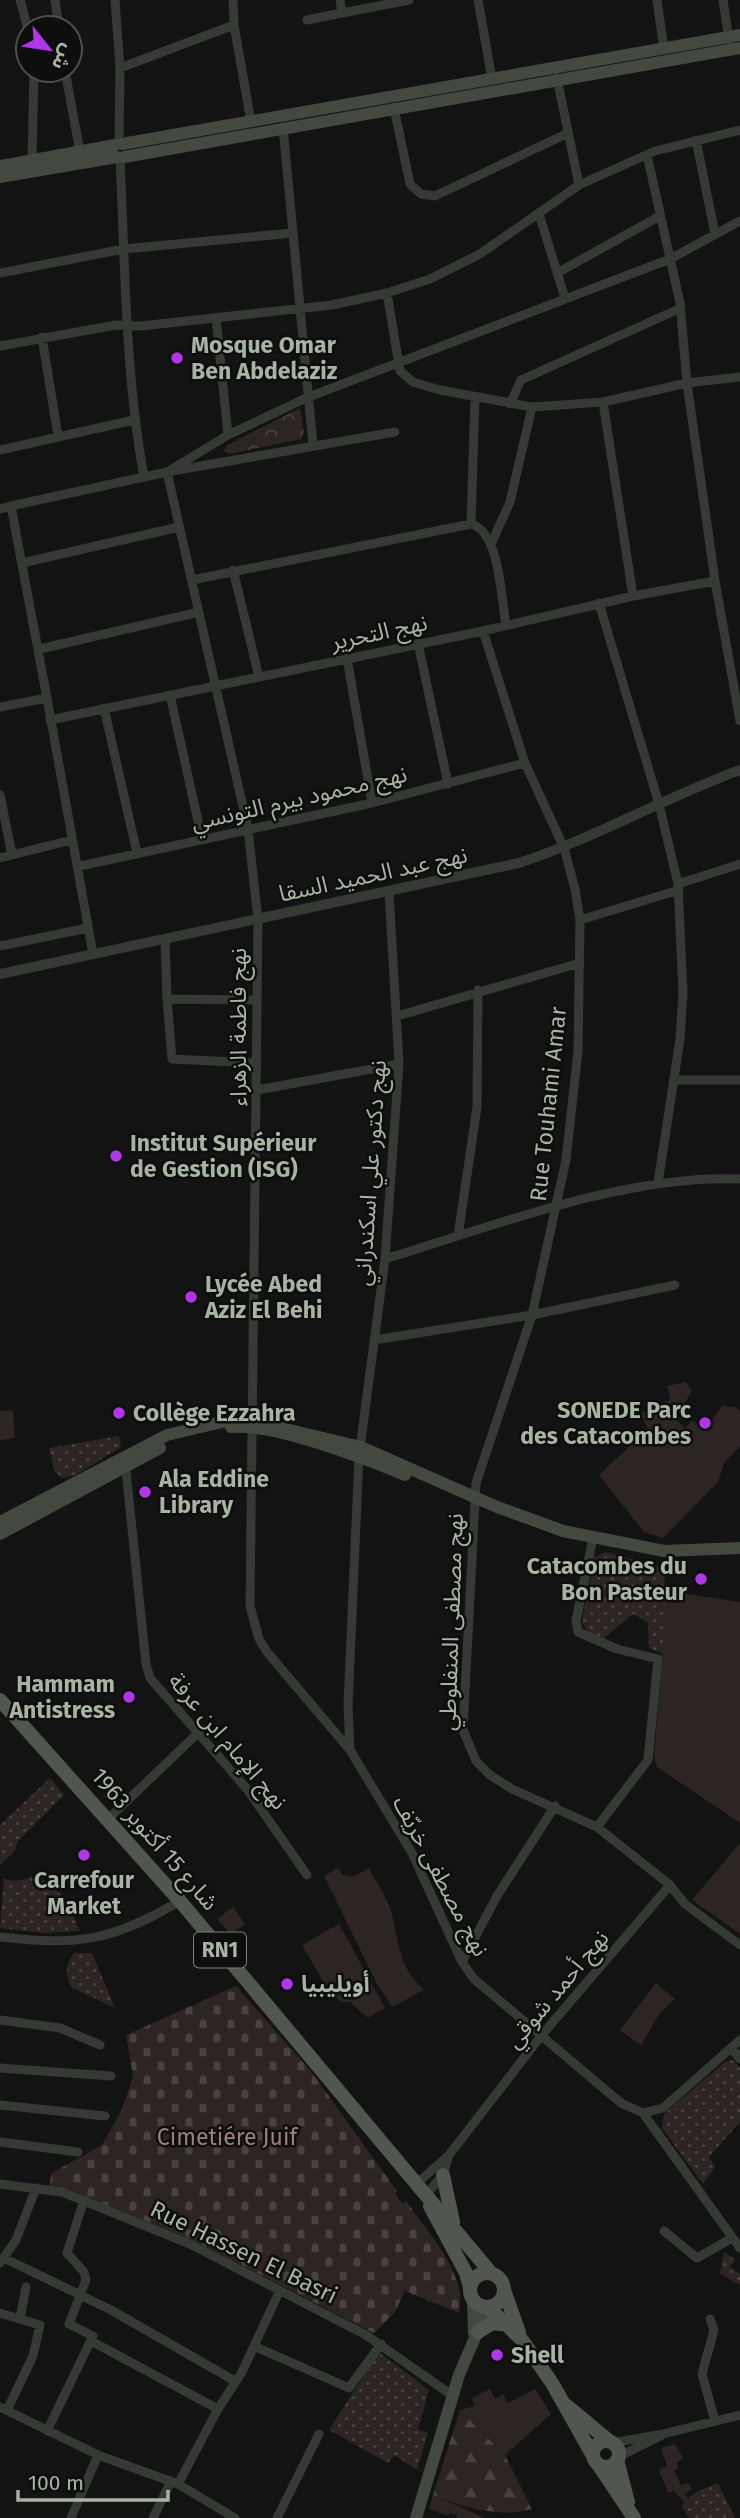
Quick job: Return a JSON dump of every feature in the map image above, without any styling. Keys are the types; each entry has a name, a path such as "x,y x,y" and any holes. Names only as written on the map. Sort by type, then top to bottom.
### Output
{"main road":[{"path":"0,177 251,122 664,49 735,42"},
{"path":"0,166 79,152 119,151 283,127 557,78 735,42"},
{"path":"0,1522 125,1460 226,1427 252,1424 360,1452 475,1499 593,1538 664,1551 739,1548"},
{"path":"0,1534 125,1460"},
{"name":"شارع 15 أكتوبر 1963","path":"0,1691 5,1705 180,1901 491,2273"},
{"path":"443,2175 455,2227"},
{"name":"شارع 15 أكتوبر 1963","path":"420,2190 466,2273 471,2292"},
{"path":"476,2335 471,2292 478,2275 491,2273"},
{"name":"RN1","path":"491,2273 499,2278 522,2340"},
{"path":"416,2518 453,2396 476,2335 488,2306 497,2303 504,2290"},
{"name":"RN1","path":"471,2292 522,2340 564,2404 572,2424 632,2516"},
{"path":"476,2335 492,2323 509,2325"},
{"name":"RN1","path":"564,2404 618,2449 632,2516"},
{"path":"611,2442 597,2444 595,2459 609,2466 618,2458"}],"street":[{"path":"115,0 120,68 119,151 126,326 134,420 144,477"},
{"path":"233,0 234,25 251,122"},
{"path":"340,0 342,13"},
{"path":"307,20 409,0"},
{"path":"478,0 492,79"},
{"path":"657,0 664,49"},
{"path":"723,0 735,42"},
{"path":"120,68 234,25"},
{"path":"557,78 579,186"},
{"path":"32,160 34,84"},
{"path":"67,84 79,152"},
{"path":"394,107 410,184 427,196 435,196 568,133"},
{"path":"283,127 306,398 313,445"},
{"path":"0,346 42,337 126,326 344,303 387,293 430,279 480,254 579,186 647,155 740,130"},
{"path":"696,140 715,234"},
{"path":"647,155 681,307 687,383 715,581 740,721"},
{"path":"539,214 565,298"},
{"path":"557,272 660,216"},
{"path":"167,472 228,435 306,398 670,259 740,221"},
{"path":"0,272 124,249 292,233"},
{"path":"387,293 396,362 405,378 475,397 532,407 603,402 687,383 740,377"},
{"path":"510,404 521,380 681,307"},
{"path":"216,318 228,435"},
{"path":"42,337 58,436"},
{"path":"471,524 475,397"},
{"path":"603,402 633,596"},
{"path":"492,542 509,502 532,407"},
{"path":"0,450 134,420"},
{"path":"0,509 167,472 395,432"},
{"name":"نهج فاطمة الزهراء","path":"167,472 248,829 258,920 250,1606 255,1630 267,1652 350,1750"},
{"path":"11,506 40,649 50,720 79,866 93,954"},
{"path":"192,580 471,524 483,529 492,542 506,625"},
{"path":"22,563 179,527"},
{"path":"233,570 259,677"},
{"name":"نهج التحرير","path":"50,720 483,631 599,603 715,581"},
{"path":"599,603 659,804 678,887 683,993 674,1080 658,1183"},
{"path":"40,649 199,612"},
{"name":"Rue Touhami Amar","path":"475,1499 476,1483 532,1315 557,1208 566,1160 578,1051 580,962 580,920 564,848 526,764 483,631"},
{"path":"418,643 448,784"},
{"path":"729,659 740,656"},
{"path":"347,658 372,803"},
{"path":"170,695 202,839"},
{"path":"0,707 47,698"},
{"path":"104,708 137,853"},
{"name":"نهج محمود بيرم التونسي","path":"79,866 372,803 526,764"},
{"name":"نهج عبد الحميد السقا","path":"0,974 519,863 564,848 740,770"},
{"path":"0,795 12,855"},
{"path":"0,858 72,841"},
{"path":"580,920 740,864"},
{"name":"نهج دكتور علي اسكندراني","path":"360,1452 384,1259 399,1064 389,892"},
{"path":"0,946 88,928"},
{"path":"165,939 172,1059 257,1063"},
{"path":"397,1016 580,962"},
{"path":"458,1236 477,1107 478,990"},
{"path":"167,999 256,1000"},
{"path":"257,1090 399,1064"},
{"path":"674,1080 740,1080"},
{"path":"384,1259 557,1208 658,1183 740,1179"},
{"path":"374,1339 532,1315 675,1285"},
{"name":"نهج مصطفى خريّف","path":"360,1452 348,1705 350,1750 412,1853 462,1962 474,1979 621,2104 643,2113 740,2248"},
{"name":"نهج الإمام ابن عرفة","path":"125,1460 146,1664 160,1693 247,1789 307,1875"},
{"name":"نهج مصطفى المنفلوطي","path":"475,1499 463,1702 463,1730 467,1747 490,1775 512,1789 555,1806 597,1828 670,1885"},
{"path":"593,1538 576,1621 578,1632 617,1649 658,1659 648,1760 597,1828"},
{"path":"108,1819 197,1734"},
{"path":"462,1962 497,1896 555,1806"},
{"path":"670,1885 685,1903 740,1945"},
{"name":"نهج أحمد شوقي","path":"420,2190 443,2175 449,2155 541,2036 670,1885"},
{"path":"0,1937 68,1942 97,1939 139,1925 180,1901"},
{"path":"0,2020 60,2028 100,2045"},
{"path":"643,2113 663,2108 740,2040"},
{"path":"732,2048 740,2059"},
{"path":"0,2068 111,2076"},
{"path":"0,2105 105,2116"},
{"path":"0,2142 78,2152"},
{"path":"420,2190 449,2155"},
{"name":"Rue Hassen El Basri","path":"0,2184 62,2192 152,2227 280,2290 381,2344 453,2396"},
{"path":"36,2188 16,2240 2,2261 111,2310 235,2381"},
{"path":"84,2200 67,2253 86,2275 69,2324 218,2409"},
{"path":"664,2231 697,2258 732,2238"},
{"path":"20,2319 26,2287"},
{"path":"153,2518 235,2381 280,2290"},
{"path":"0,2313 40,2325 33,2356 4,2409 98,2455 174,2483 235,2518"},
{"path":"710,2319 714,2330 702,2374 715,2421"},
{"path":"47,2431 93,2336"},
{"path":"254,2346 349,2388 381,2344"},
{"path":"611,2442 663,2434 740,2415"},
{"path":"277,2518 319,2434"},
{"path":"618,2458 663,2434"},
{"path":"71,2518 98,2455"}],"green space":[{"path":"300,408 304,433 301,439 230,454 224,451 227,445"},
{"path":"686,1382 692,1392 674,1418 685,1428 692,1420 705,1429 722,1406 735,1407 740,1411 740,1446 724,1463 718,1482 663,1538 644,1532 599,1475 648,1429 640,1413 670,1400 667,1386"},
{"path":"13,1410 15,1438 0,1440 0,1411"},
{"path":"119,1436 121,1447 76,1475 62,1478 55,1473 49,1448"},
{"path":"606,1552 664,1568 665,1590 668,1591 663,1654 649,1648 648,1623 633,1614 604,1638 587,1632 582,1621 594,1557"},
{"path":"668,1591 740,1602 740,1823 657,1767 654,1757"},
{"path":"50,1778 64,1795 18,1841 15,1851 0,1865 0,1825"},
{"path":"740,1843 740,1934 692,1900"},
{"path":"338,1868 342,1874 353,1877 369,1868 390,1908 406,1967 424,1990 392,2007 376,1982 324,1876"},
{"path":"38,1875 65,1898 80,1931 42,1933 0,1928 4,1879 17,1881"},
{"path":"233,1907 245,1924 231,1934 217,1919"},
{"path":"339,1924 385,2008 368,2018 350,2002 341,2002 327,1988 302,1945"},
{"path":"74,1953 92,1953 115,2008 71,1987 67,1969"},
{"path":"656,1983 675,1999 660,2013 641,2045 620,2030"},
{"name":"Cimetiére Juif","path":"236,1986 310,2070 397,2191 395,2194 403,2204 406,2201 434,2239 452,2268 460,2298 459,2313 405,2291 395,2312 374,2333 189,2238 61,2187 49,2186 52,2173 102,2145 122,2110 133,2076 126,2035"},
{"path":"734,2060 740,2069 740,2122 709,2157 715,2167 703,2184 662,2128 664,2114 726,2061"},
{"path":"724,2252 735,2260 730,2267 740,2274 740,2285 720,2274"},
{"path":"379,2352 429,2390 418,2429 428,2433 417,2470 394,2455 388,2463 329,2430"},
{"path":"490,2389 495,2399 503,2394 508,2403 535,2389 551,2414 505,2455 460,2410 475,2406 472,2398"},
{"path":"460,2410 505,2455 532,2509 495,2512 457,2504 433,2495"},
{"path":"675,2444 683,2458 677,2463 678,2469 674,2470 681,2485 688,2483 692,2489 685,2494 688,2499 684,2502 674,2491 668,2493 659,2470 667,2466 661,2448"},
{"path":"718,2483 735,2518 689,2518 682,2507 685,2502 694,2494"},
{"path":"433,2495 485,2518 456,2518 457,2515 450,2513 448,2516 429,2509"}],"place":[{"name":"Mosque Omar Ben Abdelaziz","path":"177,358"},
{"name":"Institut Supérieur de Gestion (ISG)","path":"116,1156"},
{"name":"Lycée Abed Aziz El Behi","path":"191,1297"},
{"name":"Collège Ezzahra","path":"119,1413"},
{"name":"SONEDE Parc des Catacombes","path":"705,1423"},
{"name":"Ala Eddine Library","path":"145,1492"},
{"name":"Catacombes du Bon Pasteur","path":"701,1579"},
{"name":"Hammam Antistress","path":"129,1697"},
{"name":"Carrefour Market","path":"84,1855"},
{"name":"أويليبيا","path":"287,1984"},
{"name":"Shell","path":"497,2355"}]}
